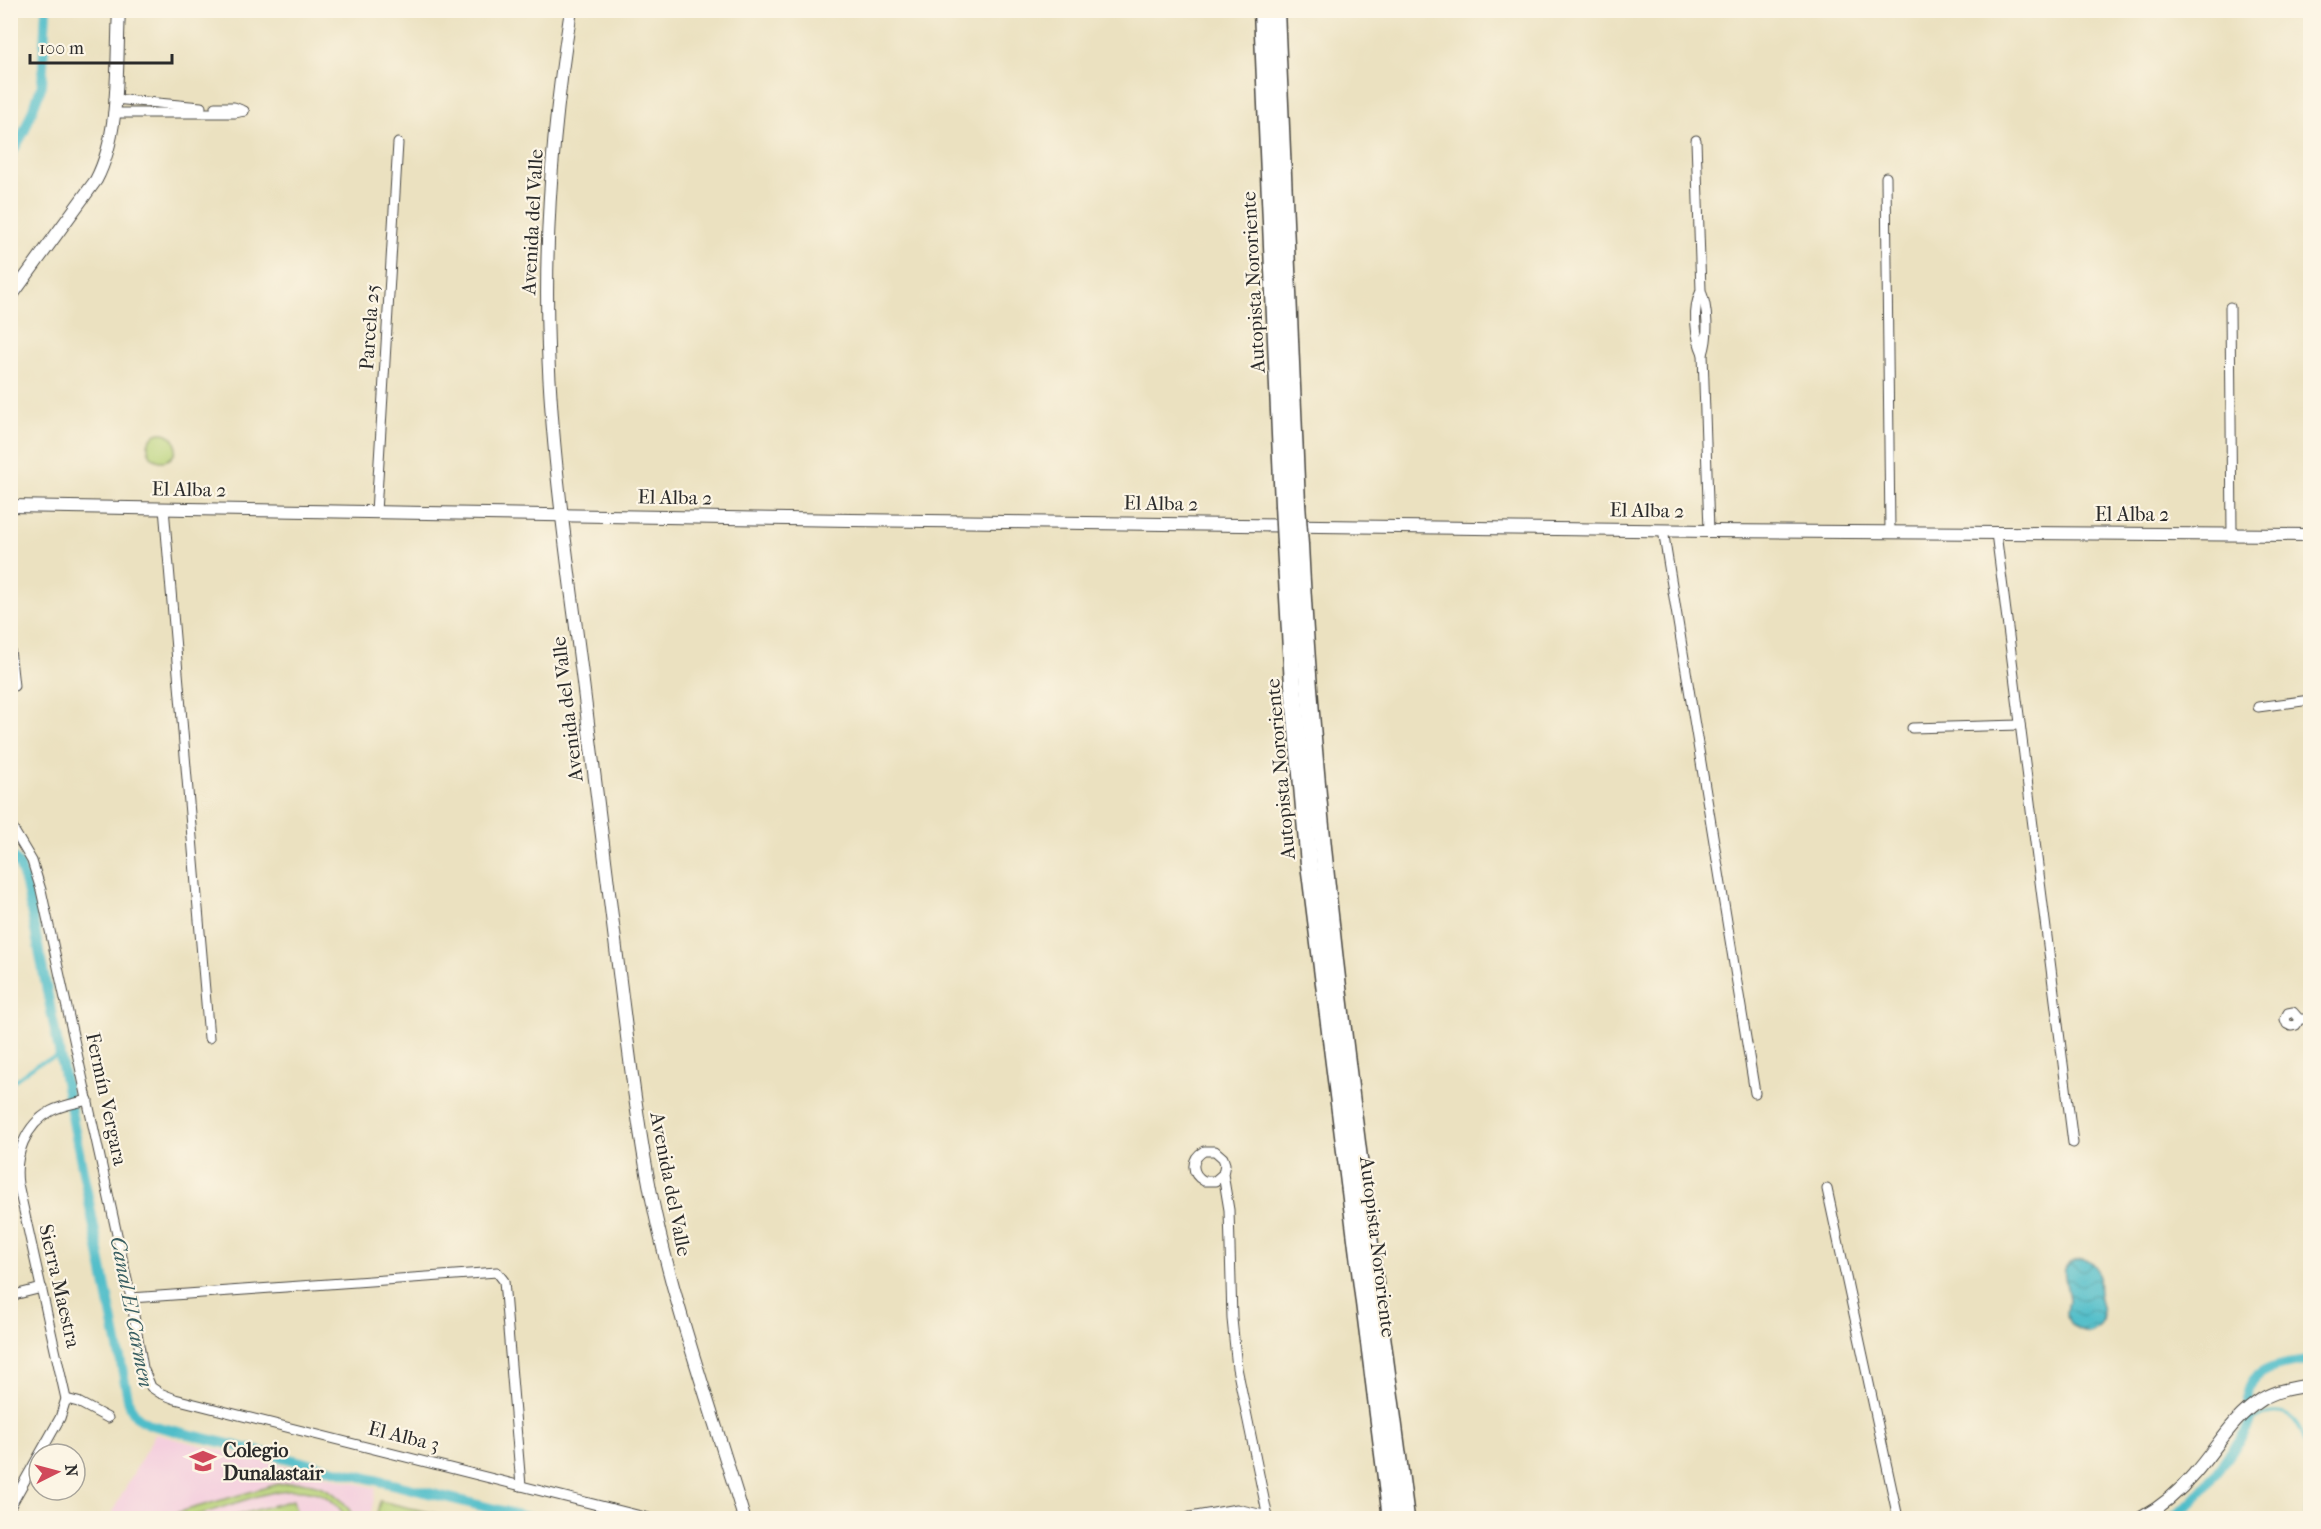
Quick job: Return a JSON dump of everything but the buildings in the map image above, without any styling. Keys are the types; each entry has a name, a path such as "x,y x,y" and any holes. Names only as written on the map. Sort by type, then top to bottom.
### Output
{"highway":[{"name":"Autopista Nororiente","path":"1262,10 1290,504 1305,646 1324,871 1406,1518"},
{"name":"Autopista Nororiente","path":"1276,10 1290,504"},
{"name":"Autopista Nororiente","path":"1293,544 1293,685 1309,864 1391,1518"}],"street":[{"path":"10,298 96,180 107,155 113,113 119,10"},
{"name":"Avenida del Valle","path":"571,10 555,135 548,279 551,405 562,515 638,1121 664,1251 704,1395 719,1434 744,1518"},
{"path":"113,113 236,113 244,111 234,107 194,107 114,99"},
{"path":"1696,140 1701,291 1705,303 1706,322 1703,354 1709,531"},
{"name":"Parcela 25","path":"376,512 399,143"},
{"path":"1886,177 1890,532"},
{"path":"2230,307 2232,534"},
{"name":"El Alba 2","path":"10,506 1709,531 2310,535"},
{"path":"164,508 209,1038"},
{"path":"1663,530 1755,1093"},
{"path":"1996,533 2073,1143"},
{"path":"10,649 14,686"},
{"path":"2258,707 2310,700"},
{"path":"1912,728 2020,725"},
{"name":"Fermín Vergara","path":"10,824 27,850 37,875 83,1102 131,1298 143,1368 151,1387"},
{"path":"2299,1019 2310,1019"},
{"name":"Sierra Maestra","path":"66,1399 16,1167 28,1132 39,1120 56,1109 83,1102"},
{"path":"1190,1517 1237,1509 1268,1517 1237,1368 1232,1319 1229,1210 1223,1174"},
{"path":"1827,1189 1898,1518"},
{"path":"131,1298 497,1272 504,1281 521,1486"},
{"path":"10,1296 42,1288"},
{"path":"2141,1518 2163,1504 2184,1485 2238,1417 2263,1398 2284,1389 2310,1385"},
{"name":"El Alba 3","path":"151,1387 175,1399 649,1518"},
{"name":"Avenida del Valle","path":"704,1395 705,1409 736,1518"},
{"path":"46,1442 60,1418 66,1399 78,1402 108,1418"},
{"path":"10,1507 27,1476"},
{"path":"10,1512 23,1518"}],"shaded area":[{"name":"Colegio Dunalastair","path":"155,1434 376,1488 370,1518 109,1518"}],"green space":[{"path":"162,433 172,437 176,447 172,457 162,461 152,457 148,447 152,437"},
{"path":"300,1482 317,1485 332,1492 350,1510 354,1518 346,1518 332,1501 314,1492 294,1490 272,1492 185,1518 158,1518 278,1484"},
{"path":"293,1500 298,1518 226,1518"},
{"path":"380,1501 454,1518 376,1518"}],"water":[{"path":"2083,1259 2094,1264 2098,1272 2103,1318 2100,1326 2090,1333 2074,1327 2067,1313 2069,1299 2065,1268 2074,1261"}],"waterway":[{"name":"Canal El Carmen","path":"10,156 24,132 42,85 46,10"},
{"name":"Canal El Carmen","path":"10,854 20,866 26,885 129,1403 135,1414 151,1425 531,1518"},
{"path":"10,1084 37,1064 59,1056"},
{"name":"Canal El Carmen","path":"2172,1518 2202,1490 2246,1432 2251,1420 2248,1395 2255,1378 2271,1368 2310,1361"},
{"path":"2250,1423 2271,1413 2286,1415 2296,1423 2303,1436 2308,1471 2306,1518"}],"place":[{"name":"Colegio Dunalastair","path":"203,1461"}]}
